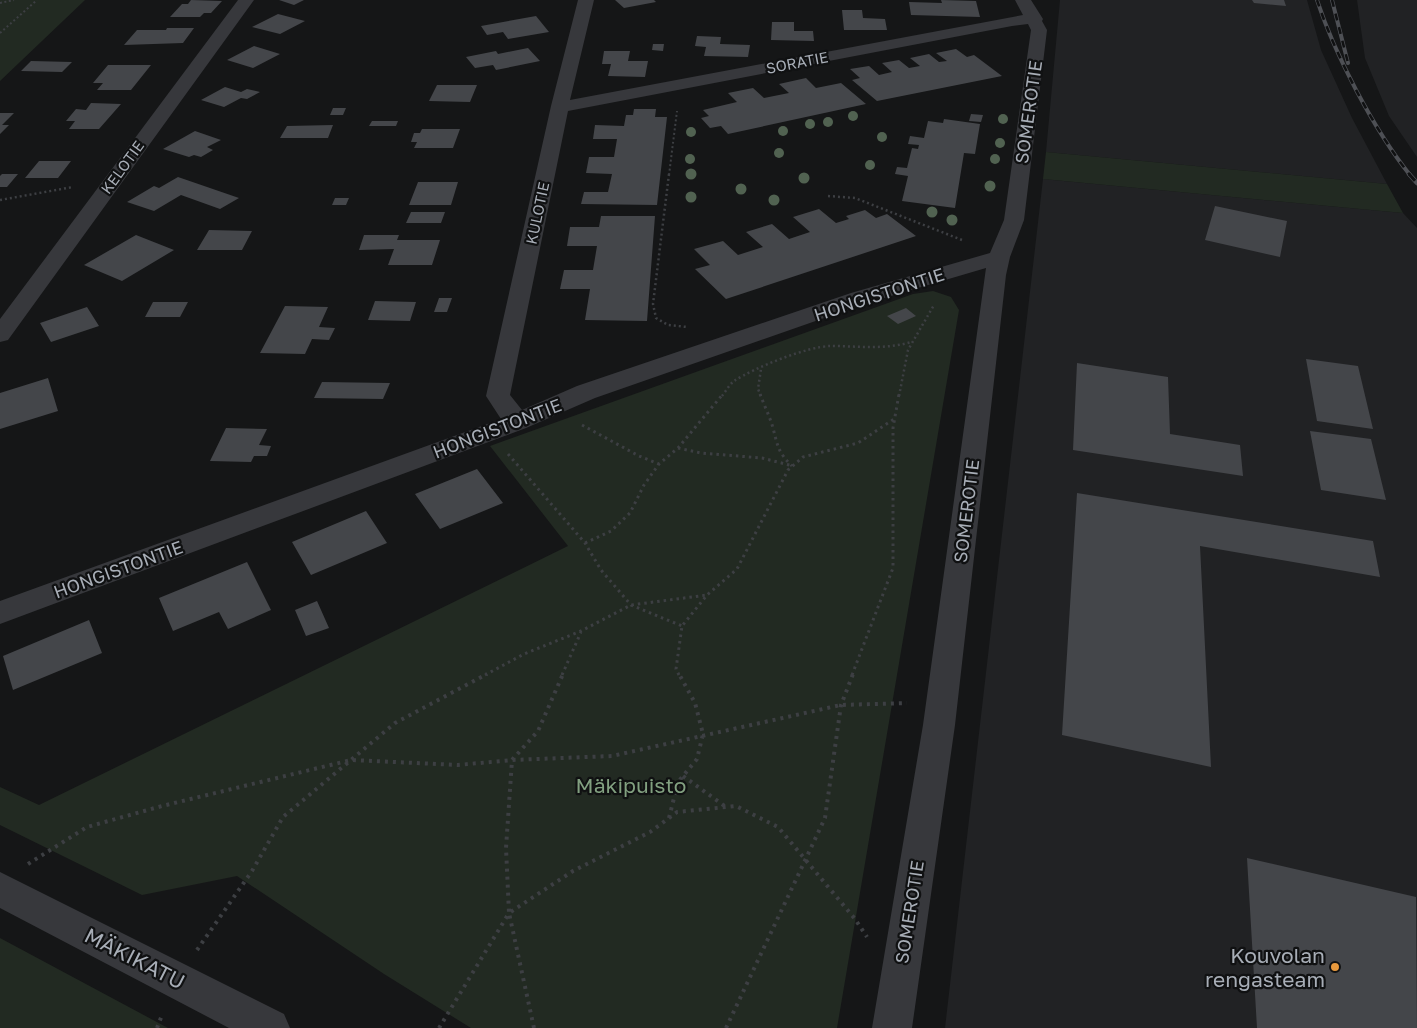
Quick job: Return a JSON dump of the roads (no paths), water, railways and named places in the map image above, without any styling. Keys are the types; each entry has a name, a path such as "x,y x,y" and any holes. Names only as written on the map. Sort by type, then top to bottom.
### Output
{"street":[{"name":"KELOTIE","path":"0,335 108,185 246,0"},
{"name":"KULOTIE","path":"517,422 498,396 560,106 586,0"},
{"name":"SORATIE","path":"560,106 579,104 1012,21 1029,9"},
{"name":"SOMEROTIE","path":"892,1028 897,985 942,702 1000,253 1014,220 1039,30 1029,9"},
{"name":"HONGISTONTIE","path":"0,613 517,422 586,392 860,298 954,270 1000,253"},
{"name":"MÄKIKATU","path":"1,889 270,1028"}],"railway":[{"path":"1317,0 1334,44 1357,91 1396,157 1410,175"},
{"path":"1332,0 1348,63"},
{"path":"1409,174 1417,183"}],"place":[{"name":"Kouvolan rengasteam","path":"1335,967"}],"park label":[{"name":"Mäkipuisto","path":"631,785"}]}
